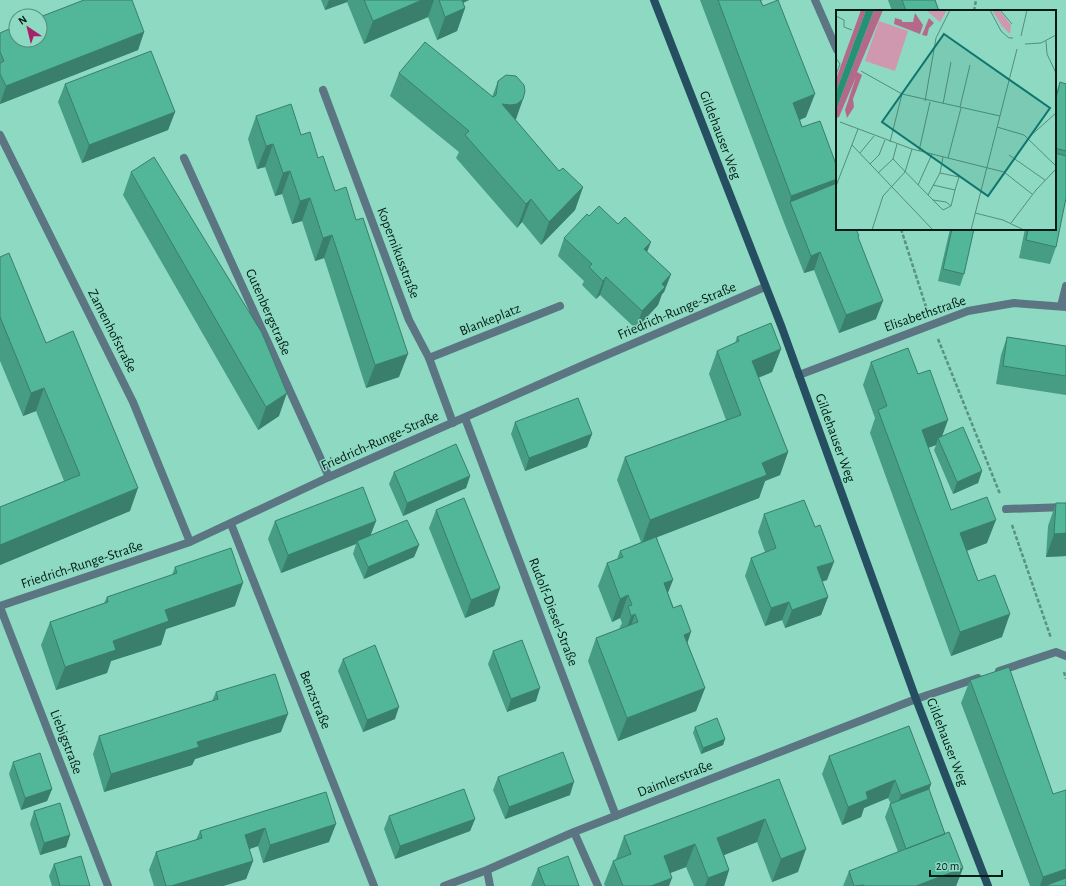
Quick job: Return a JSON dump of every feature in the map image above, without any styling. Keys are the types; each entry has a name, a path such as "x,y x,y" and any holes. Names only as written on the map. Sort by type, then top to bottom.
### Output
{"street":[{"name":"Gildehauser Weg","path":"654,0 799,374 916,699 988,886"},
{"path":"815,0 836,48"},
{"name":"Kopernikusstraße","path":"323,90 409,320 429,358 453,423"},
{"name":"Zamenhofstraße","path":"0,135 133,402 190,542"},
{"name":"Gutenbergstraße","path":"184,158 329,477"},
{"path":"1064,307 1066,286"},
{"name":"Friedrich-Runge-Straße","path":"0,606 190,542 329,477 765,287"},
{"name":"Elisabethstraße","path":"799,374 968,311 1014,303 1064,307"},
{"name":"Blankeplatz","path":"429,358 560,306"},
{"name":"Rudolf-Diesel-Straße","path":"465,418 616,816"},
{"path":"1006,509 1066,507"},
{"name":"Benzstraße","path":"231,524 374,886"},
{"name":"Liebigstraße","path":"0,606 108,886"},
{"path":"1056,652 1066,656"},
{"name":"Daimlerstraße","path":"444,886 487,870 574,832 916,699 1056,652"},
{"path":"574,832 598,886"},
{"path":"487,870 490,886"}],"path":[{"path":"974,10 976,0"},
{"path":"901,230 932,324 1006,509 1066,679"}],"building":[{"path":"84,0 132,0 144,32 6,86 0,74 0,63 4,61 0,52 0,33 8,30 8,48 48,48 48,14"},
{"path":"364,0 422,0 373,21"},
{"path":"439,0 462,0 465,8 445,17"},
{"path":"718,0 760,0 763,6 778,0 815,94 793,103 802,127 820,121 836,164 836,179 791,196"},
{"path":"902,0 935,0 939,10 906,10"},
{"path":"425,42 493,97 496,95 498,81 506,75 516,76 524,85 525,91 523,99 517,104 502,104 559,171 563,168 583,187 549,222 531,199 526,204 465,135 469,131 399,73"},
{"path":"151,51 175,112 89,145 65,84"},
{"path":"1060,82 1066,84 1066,151 1056,148 1056,98"},
{"path":"291,104 301,135 310,132 318,158 323,156 335,191 346,187 356,220 363,218 408,354 375,365 332,235 323,238 310,198 300,201 290,171 283,173 273,144 266,146 256,116"},
{"path":"1056,153 1066,156 1066,198 1056,247 1026,240 1028,230 1056,230"},
{"path":"154,157 262,333 287,393 266,407 131,172"},
{"path":"836,183 836,230 856,230 883,301 846,315 820,252 811,256 790,202"},
{"path":"599,206 618,224 625,217 651,242 644,249 671,274 662,284 665,287 642,311 606,277 603,281 589,267 592,264 564,238 587,214 589,216"},
{"path":"952,230 974,230 964,274 943,269"},
{"path":"9,253 46,343 73,331 138,488 0,545 0,507 80,475 44,388 31,393 0,317 0,257"},
{"path":"771,323 781,349 752,361 788,452 762,463 767,475 650,520 625,457 741,415 717,351 739,341 737,337"},
{"path":"1007,337 1066,346 1066,376 1003,366"},
{"path":"908,348 918,374 930,370 948,420 922,430 951,510 987,497 996,520 960,533 978,581 995,575 1010,614 960,632 878,410 887,406 871,362"},
{"path":"578,398 592,434 529,458 515,422"},
{"path":"963,427 982,471 957,482 938,438"},
{"path":"456,444 470,476 407,503 394,472"},
{"path":"363,487 376,521 288,555 275,521"},
{"path":"464,498 500,588 471,600 436,510"},
{"path":"804,500 815,527 820,525 834,562 817,567 828,597 792,610 789,602 771,608 751,558 776,548 764,514"},
{"path":"1056,503 1066,503 1066,533 1054,534"},
{"path":"407,520 419,545 368,567 357,541"},
{"path":"656,537 673,580 664,583 673,608 681,605 691,632 684,635 705,688 627,718 596,638 638,622 635,614 631,616 628,606 632,605 628,595 620,599 607,563 623,557 620,551"},
{"path":"231,548 243,583 165,610 169,621 113,641 116,650 65,667 50,622 108,602 107,597 177,573 175,567"},
{"path":"522,640 540,688 511,699 493,651"},
{"path":"375,645 399,707 367,720 343,659"},
{"path":"1009,667 1053,794 1066,790 1066,869 1043,877 970,680"},
{"path":"275,674 288,714 197,742 199,747 111,774 99,736 218,699 216,692"},
{"path":"717,718 725,739 703,748 695,727"},
{"path":"909,726 931,784 901,795 895,780 866,792 868,799 848,807 829,756"},
{"path":"563,752 574,782 509,807 498,777"},
{"path":"40,753 52,789 25,798 13,762"},
{"path":"779,779 806,849 781,859 765,819 717,838 729,870 708,878 695,844 664,856 672,878 651,886 623,886 613,861 631,854 624,836"},
{"path":"464,789 475,819 400,846 389,816"},
{"path":"929,789 945,834 906,849 890,804"},
{"path":"326,792 336,824 270,845 265,828 245,835 253,861 171,886 166,886 156,852 202,838 200,831"},
{"path":"60,803 70,835 44,843 34,811"},
{"path":"949,832 963,868 916,886 854,886 849,871"},
{"path":"81,856 90,886 60,886 54,864"},
{"path":"568,856 579,886 545,886 538,868"},
{"path":"1066,878 1066,886 1047,886 1047,885"}]}
